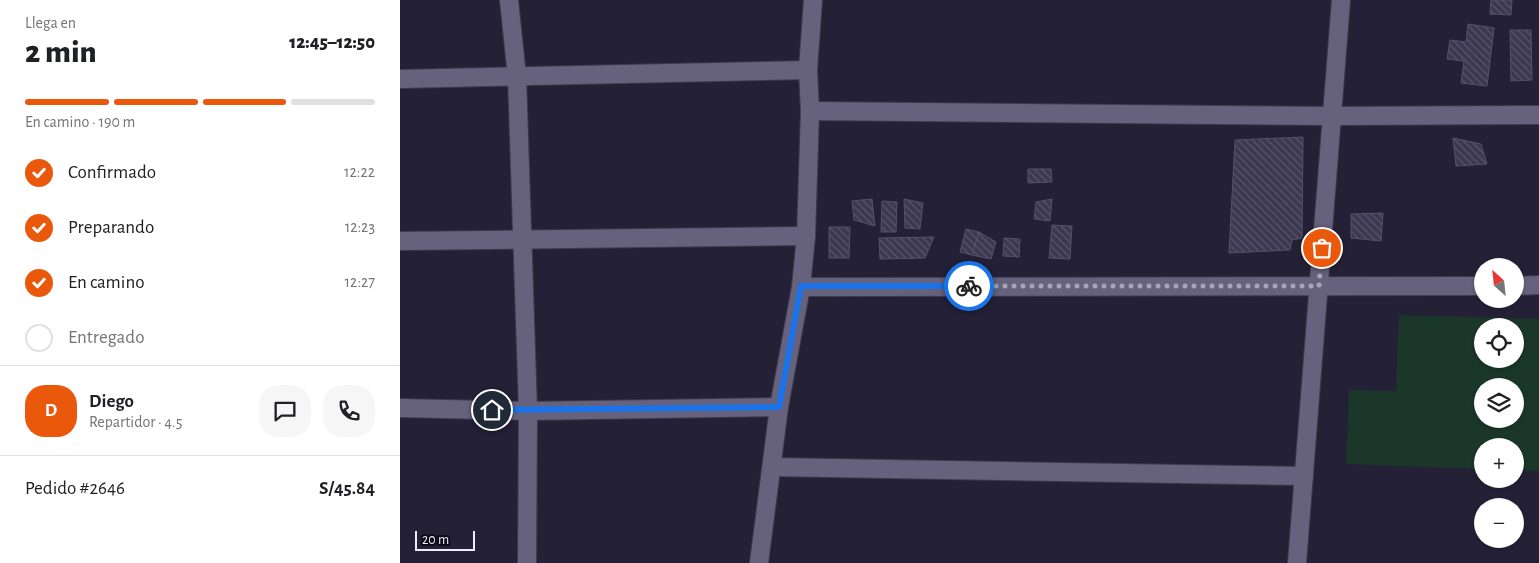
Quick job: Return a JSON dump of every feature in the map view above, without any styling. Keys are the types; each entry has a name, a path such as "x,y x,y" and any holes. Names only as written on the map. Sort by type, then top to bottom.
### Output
{"street":[{"path":"509,0 517,76 528,411 527,563"},
{"path":"759,563 779,407 801,286 806,236 810,111 808,70 813,0"},
{"path":"1297,563 1341,0"},
{"path":"400,80 808,70"},
{"path":"810,111 1332,116 1539,115"},
{"path":"400,242 806,236"},
{"path":"801,286 1474,286"},
{"path":"1524,286 1539,286"},
{"path":"400,408 528,411 779,407"},
{"path":"772,467 1304,476"}],"green space":[{"path":"1399,315 1504,318 1474,318 1474,368 1524,368 1524,319 1539,319 1539,471 1524,470 1524,438 1474,438 1474,469 1346,464 1349,390 1396,391"}],"building":[{"path":"1491,0 1512,0 1511,15 1490,14"},
{"path":"1468,24 1494,28 1487,86 1461,83 1464,61 1447,59 1450,40 1466,42"},
{"path":"1510,30 1531,30 1532,80 1511,81"},
{"path":"1303,137 1302,238 1292,240 1290,250 1229,253 1235,140"},
{"path":"1453,138 1481,144 1487,164 1456,166"},
{"path":"1028,169 1051,169 1052,182 1028,183"},
{"path":"872,199 875,226 854,220 852,201"},
{"path":"904,199 923,203 920,229 905,228"},
{"path":"1052,199 1050,221 1034,219 1036,202"},
{"path":"882,201 897,202 896,232 881,232"},
{"path":"1383,213 1381,241 1351,238 1351,214"},
{"path":"1052,225 1072,226 1070,259 1049,258"},
{"path":"829,227 850,227 849,258 829,258"},
{"path":"966,229 979,232 972,255 960,252"},
{"path":"979,232 996,242 991,259 972,255"},
{"path":"934,237 925,258 880,259 879,238"},
{"path":"1004,238 1020,239 1019,257 1003,256"}],"way so far":[{"path":"969,286 1319,286 1322,248"}],"route":[{"path":"492,410 779,407 801,286 969,286"}]}
